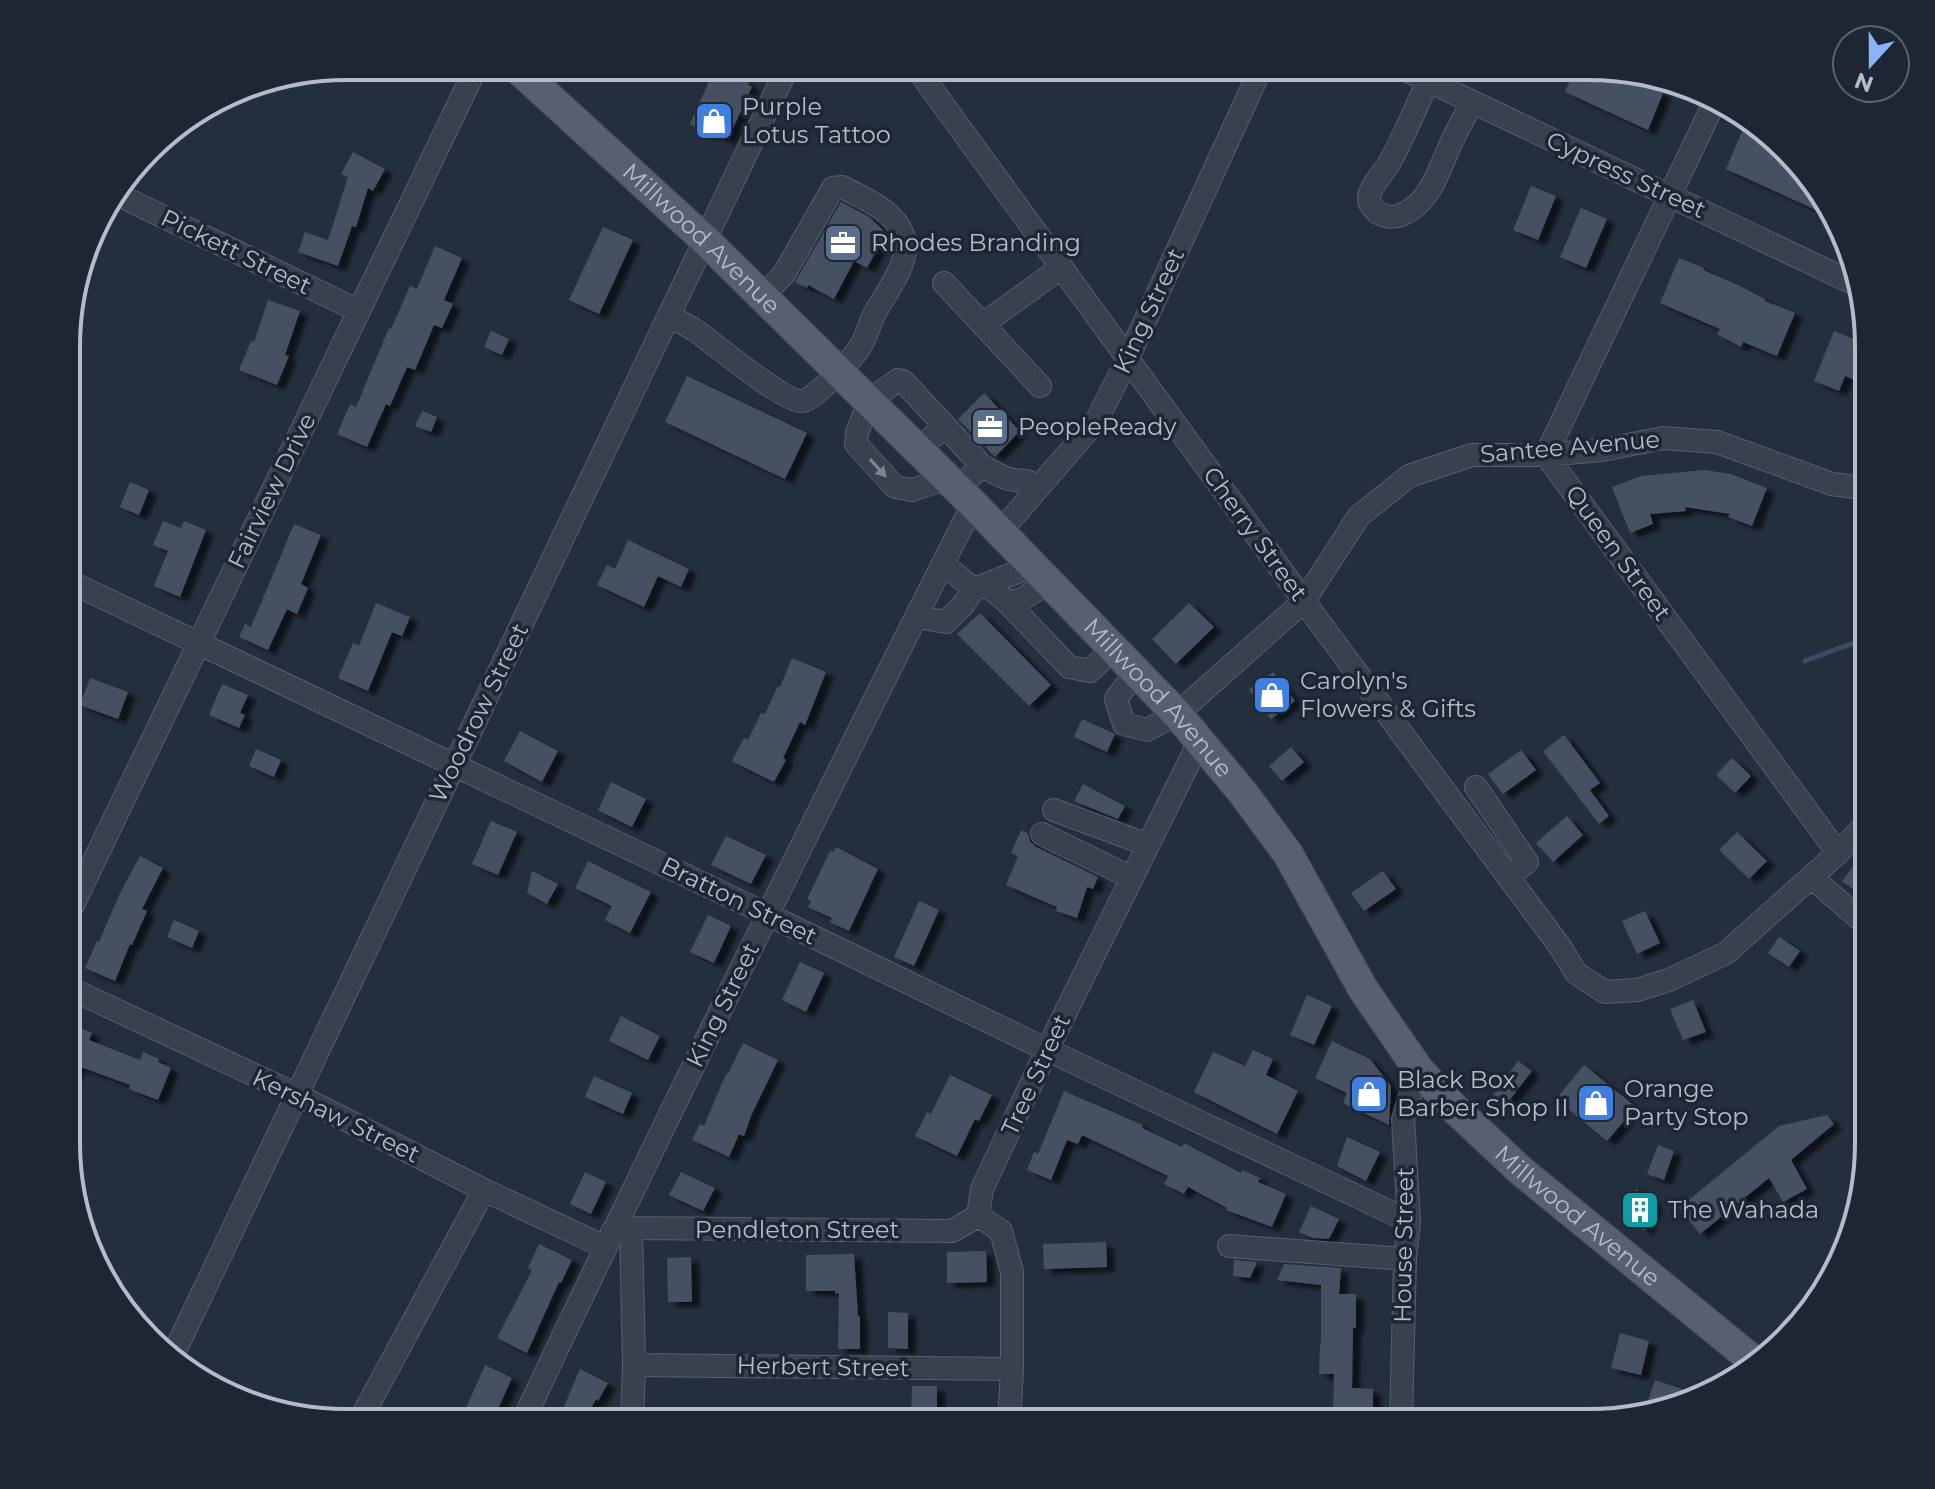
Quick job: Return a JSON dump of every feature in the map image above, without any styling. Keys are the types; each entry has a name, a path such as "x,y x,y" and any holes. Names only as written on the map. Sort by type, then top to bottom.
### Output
{"main road":[{"name":"Millwood Avenue","path":"530,80 705,240 959,490 1177,714 1243,793 1288,854 1363,989 1418,1069 1455,1109 1512,1163 1748,1356"}],"street":[{"name":"Fairview Drive","path":"81,889 470,80"},
{"name":"Woodrow Street","path":"176,1348 781,80"},
{"name":"Cherry Street","path":"926,80 1561,948 1576,973 1605,992 1637,990 1669,980 1726,953 1811,877"},
{"name":"King Street","path":"1000,532 1097,420 1255,81"},
{"path":"1428,81 1391,161 1369,197 1370,204 1383,215 1395,217 1402,214 1414,208 1424,197 1472,102"},
{"name":"Cypress Street","path":"1428,81 1846,280"},
{"path":"1546,455 1711,110"},
{"path":"669,316 694,329 792,399 803,401 818,393 859,350 894,283 906,248 902,233 892,216 842,187 833,188 784,274 762,297"},
{"name":"Pickett Street","path":"125,198 359,311"},
{"path":"983,324 1062,267"},
{"path":"944,283 1040,386"},
{"path":"982,466 959,490 895,487 856,444 869,401 898,380 903,381 982,466 1015,480 1028,480 1038,488"},
{"path":"918,450 945,426"},
{"name":"Santee Avenue","path":"1136,672 1116,699 1124,724 1147,730 1177,714 1304,601 1359,516 1409,476 1472,455 1546,455 1602,450 1663,438 1717,442 1832,484 1855,487"},
{"name":"Queen Street","path":"1546,455 1838,853"},
{"name":"King Street","path":"529,1408 616,1236 767,914 942,566 959,490"},
{"path":"942,566 1007,602 1069,667 1090,671 1113,649"},
{"path":"918,614 946,622 980,587 1040,574"},
{"path":"1007,602 1021,600 1040,574"},
{"name":"Bratton Street","path":"80,587 1409,1221"},
{"name":"Tree Street","path":"978,1216 982,1189 1200,740"},
{"path":"1476,787 1527,862 1508,877"},
{"path":"1054,810 1148,845"},
{"path":"1476,833 1497,818"},
{"path":"1042,834 1132,878"},
{"path":"1854,836 1811,877 1854,914"},
{"name":"Kershaw Street","path":"81,993 297,1095 484,1190 616,1236"},
{"name":"House Street","path":"1401,1409 1405,1259 1409,1221 1403,1119 1418,1069"},
{"path":"367,1408 484,1190"},
{"path":"978,1216 1001,1231 1012,1272 1010,1409"},
{"name":"Pendleton Street","path":"616,1236 952,1231 978,1216"},
{"path":"616,1236 634,1365 633,1408"},
{"path":"1229,1246 1405,1259"},
{"name":"Herbert Street","path":"634,1365 1012,1369"}],"building":[{"path":"710,80 743,80 752,87 728,139 711,136 690,124"},
{"path":"1570,81 1607,81 1641,85 1663,93 1648,130 1565,92"},
{"path":"1743,130 1789,171 1817,211 1726,169"},
{"path":"353,152 385,169 373,191 368,188 356,227 352,226 338,266 298,252 305,232 328,240 348,177 341,174"},
{"path":"1531,186 1556,196 1538,240 1513,230"},
{"name":"Rhodes Branding","path":"841,202 869,217 886,233 867,268 854,261 834,299 808,285 807,288 795,282"},
{"path":"1581,208 1607,219 1586,268 1560,257"},
{"path":"603,227 633,240 599,314 569,300"},
{"path":"435,246 462,258 444,300 453,304 442,328 434,325 415,370 407,367 367,447 337,434 350,404 356,407 389,328 410,286 417,289"},
{"path":"1679,258 1795,313 1777,356 1743,342 1741,347 1717,334 1720,329 1660,303"},
{"path":"268,300 300,311 285,355 289,356 277,385 239,370 251,341 254,342"},
{"path":"491,331 509,339 502,355 484,347"},
{"path":"1834,331 1855,339 1855,380 1845,376 1839,391 1814,381"},
{"path":"687,376 807,433 785,479 665,422"},
{"name":"PeopleReady","path":"984,393 1020,431 995,457 958,419"},
{"path":"422,411 437,417 431,432 415,426"},
{"path":"1704,470 1731,474 1767,488 1752,526 1728,517 1730,514 1685,507 1686,511 1650,514 1653,524 1630,533 1612,487 1641,476"},
{"path":"130,482 149,490 139,515 120,507"},
{"path":"163,521 181,528 184,521 206,530 180,597 154,586 168,551 153,545"},
{"path":"294,524 321,535 301,584 308,588 297,614 287,609 268,650 239,637 245,624 251,627"},
{"path":"628,540 689,569 681,587 658,576 644,607 597,585 607,565 615,569"},
{"path":"376,603 410,617 402,636 392,632 368,691 338,678 353,643 359,646"},
{"path":"1189,603 1214,627 1176,664 1152,639"},
{"path":"980,613 1051,685 1029,706 957,634"},
{"path":"792,658 826,672 805,725 800,722 774,782 732,761 744,738 748,740 761,713 765,714"},
{"name":"Carolyn's Flowers & Gifts","path":"1273,672 1295,701 1271,719 1249,690"},
{"path":"90,678 128,692 118,719 80,704"},
{"path":"222,684 248,695 240,713 245,715 239,728 209,715"},
{"path":"1082,719 1115,734 1107,752 1074,737"},
{"path":"520,731 558,751 542,782 504,761"},
{"path":"1564,735 1600,783 1590,790 1609,816 1599,824 1543,751"},
{"path":"1291,747 1304,762 1282,781 1269,766"},
{"path":"256,749 281,760 274,777 249,766"},
{"path":"1521,750 1536,770 1503,794 1488,774"},
{"path":"1732,758 1751,776 1735,793 1716,775"},
{"path":"611,782 646,799 632,827 598,810"},
{"path":"1083,784 1125,806 1118,819 1074,801"},
{"path":"1567,816 1583,835 1553,862 1536,843"},
{"path":"491,821 517,832 498,875 472,864"},
{"path":"1021,830 1028,834 1036,847 1098,877 1093,889 1087,887 1077,918 1056,911 1057,907 1006,885 1018,856 1011,853"},
{"path":"1737,832 1767,861 1749,879 1719,850"},
{"path":"726,836 766,855 751,884 711,865"},
{"path":"836,847 878,869 849,931 830,922 832,918 808,907 811,901 807,899 830,851 834,852"},
{"path":"140,856 163,868 142,909 147,911 115,981 85,968"},
{"path":"588,861 651,892 630,933 605,920 612,906 575,888"},
{"path":"1854,865 1854,890 1842,881"},
{"path":"532,871 558,884 547,904 527,893"},
{"path":"1383,871 1396,889 1364,911 1351,893"},
{"path":"919,901 939,910 914,966 894,957"},
{"path":"1645,911 1660,943 1637,954 1622,921"},
{"path":"708,915 731,926 714,963 690,952"},
{"path":"174,920 199,931 192,948 167,937"},
{"path":"1779,937 1800,951 1789,967 1768,953"},
{"path":"800,962 824,973 806,1012 782,1000"},
{"path":"1307,995 1332,1006 1314,1045 1290,1035"},
{"path":"1693,1000 1706,1032 1683,1040 1670,1009"},
{"path":"621,1016 660,1036 648,1060 609,1041"},
{"path":"81,1028 92,1033 89,1040 140,1060 143,1052 171,1068 158,1100 129,1089 130,1085 81,1067"},
{"path":"1332,1041 1370,1059 1391,1086 1389,1125 1343,1103 1347,1093 1315,1078"},
{"path":"743,1043 778,1060 744,1136 739,1134 729,1157 692,1140 700,1124 704,1126"},
{"path":"1253,1050 1273,1059 1266,1075 1298,1091 1277,1134 1194,1092 1213,1052 1245,1066"},
{"path":"1518,1061 1532,1071 1506,1105 1493,1095"},
{"name":"Orange Party Stop","path":"1584,1065 1636,1107 1607,1141 1556,1099"},
{"path":"950,1075 992,1095 979,1121 975,1119 957,1156 915,1136 927,1112 931,1114"},
{"path":"594,1076 632,1093 623,1114 585,1097"},
{"path":"1064,1091 1143,1125 1142,1128 1182,1147 1184,1143 1241,1173 1242,1170 1260,1178 1258,1182 1286,1194 1272,1227 1226,1210 1188,1187 1184,1194 1164,1184 1168,1176 1082,1135 1078,1144 1067,1140 1051,1180 1027,1170 1034,1152 1038,1154"},
{"path":"1827,1115 1834,1124 1791,1160 1807,1189 1783,1202 1769,1178 1700,1234 1679,1208 1779,1126"},
{"path":"1347,1137 1380,1152 1366,1181 1337,1166"},
{"path":"1658,1145 1674,1151 1664,1180 1647,1174"},
{"path":"585,1172 606,1182 591,1214 570,1204"},
{"path":"681,1172 715,1188 703,1211 669,1195"},
{"name":"The Wahada","path":"1636,1189 1655,1204 1645,1231 1623,1215"},
{"path":"1311,1206 1339,1219 1329,1239 1313,1238 1299,1232"},
{"path":"1106,1242 1107,1267 1044,1269 1043,1244"},
{"path":"539,1244 572,1260 527,1353 497,1338 532,1270 528,1268"},
{"path":"986,1251 987,1282 947,1283 947,1252"},
{"path":"854,1254 860,1349 838,1349 839,1293 806,1291 806,1255"},
{"path":"691,1257 692,1302 668,1302 667,1258"},
{"path":"1234,1260 1257,1262 1250,1278 1233,1276"},
{"path":"1284,1264 1341,1268 1339,1294 1356,1294 1352,1388 1373,1389 1373,1409 1333,1409 1334,1374 1319,1374 1321,1285 1277,1280"},
{"path":"888,1312 908,1313 908,1349 888,1348"},
{"path":"1620,1333 1649,1341 1641,1375 1611,1368"},
{"path":"485,1365 512,1378 498,1408 466,1408"},
{"path":"580,1369 608,1383 591,1408 563,1408"},
{"path":"1655,1380 1686,1390 1658,1400 1648,1402"},
{"path":"912,1386 937,1386 937,1408 911,1408"}],"waterway":[{"path":"1805,661 1855,643"}],"place":[{"name":"Purple Lotus Tattoo","path":"714,121"},
{"name":"Rhodes Branding","path":"843,243"},
{"name":"PeopleReady","path":"990,427"},
{"name":"Carolyn's Flowers & Gifts","path":"1272,695"},
{"name":"Black Box Barber Shop II","path":"1369,1094"},
{"name":"Orange Party Stop","path":"1596,1103"},
{"name":"The Wahada","path":"1640,1210"}]}
